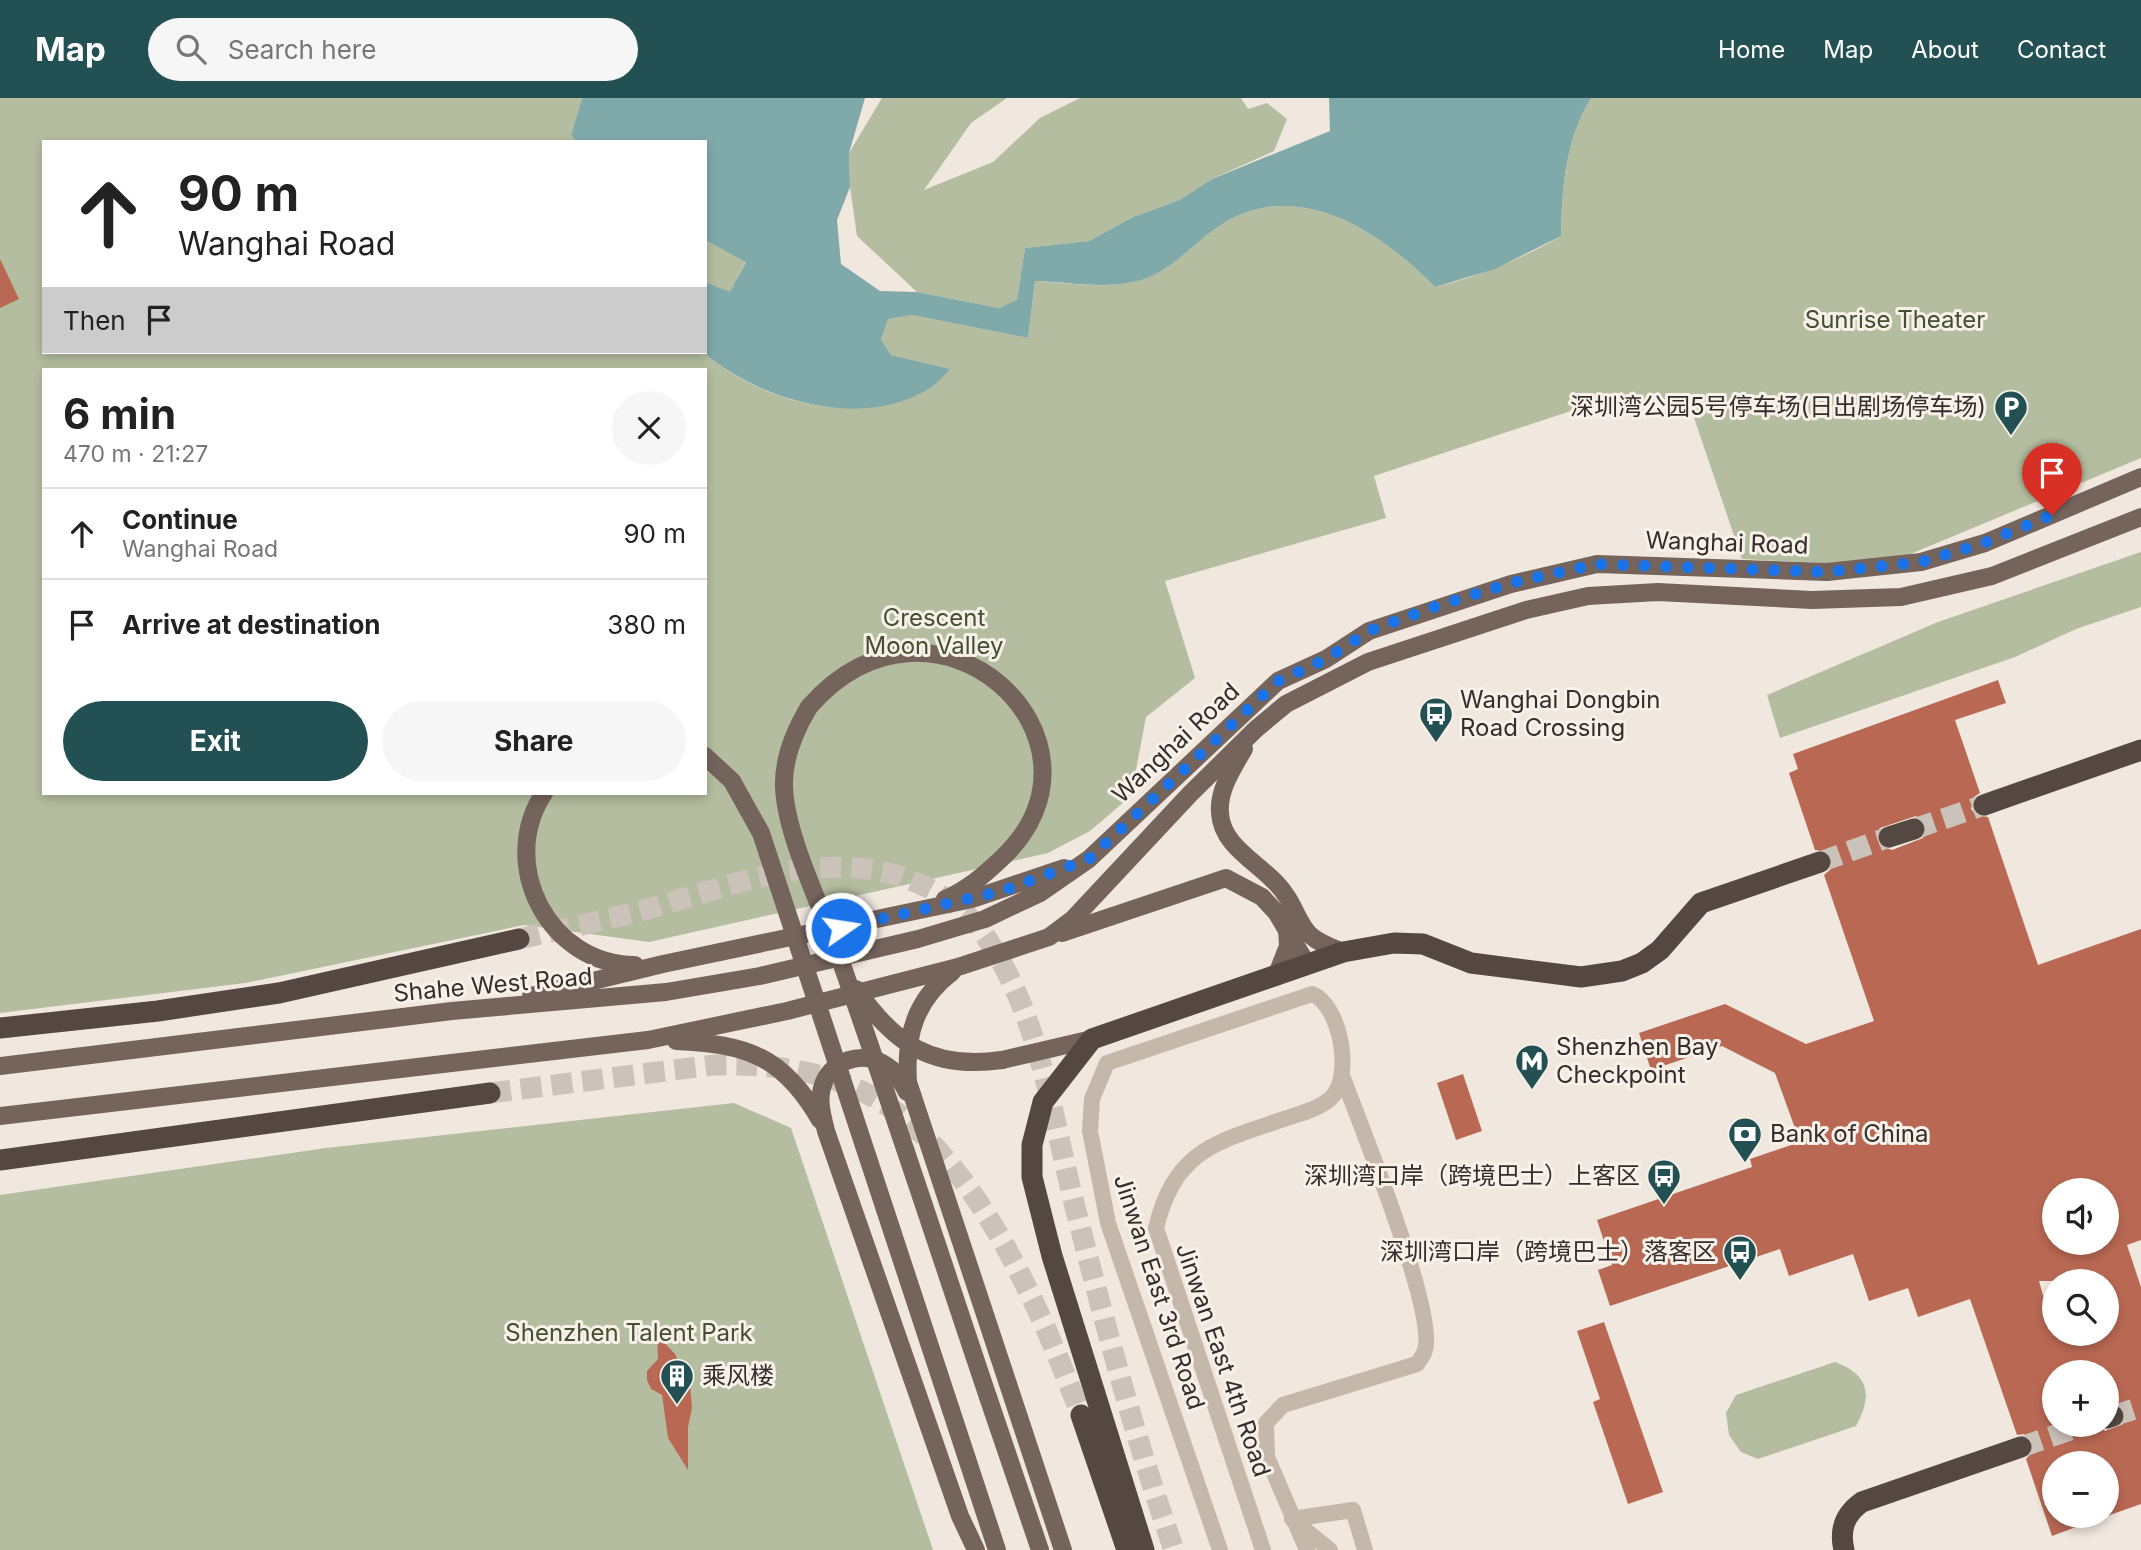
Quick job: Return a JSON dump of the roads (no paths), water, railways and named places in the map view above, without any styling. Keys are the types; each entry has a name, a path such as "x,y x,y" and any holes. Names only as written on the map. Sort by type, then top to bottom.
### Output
{"highway":[{"path":"1984,804 2141,750"},
{"path":"1889,837 1914,829"},
{"path":"1144,1550 1052,1256 1032,1177 1032,1144 1043,1102 1066,1069 1093,1039 1343,951 1394,943 1423,944 1471,963 1581,977 1602,975 1642,963 1660,950 1701,904 1819,862"},
{"path":"0,1028 158,1011 279,993 519,939"},
{"path":"0,1160 490,1093"},
{"path":"1081,1415 1127,1550"},
{"path":"1844,1550 1842,1529 1846,1518 1862,1502 2021,1447"}],"main road":[{"name":"Wanghai Road","path":"985,919 1040,893 1089,859 1278,681 1326,659 1369,631 1511,583 1597,564 1827,572 1921,562 1984,543 2141,477"},
{"name":"Wanghai Road","path":"958,967 1049,937 1073,919 1190,794 1256,729 1286,704 1368,662 1526,610 1588,596 1658,592 1812,600 1901,597 1992,576 2141,517"},
{"path":"917,911 972,884 1021,838 1038,802 1042,777 1040,753 1032,728 1016,701 997,680 976,665 952,656 928,653 873,660 848,671 828,686 809,707 796,728 787,755 784,787 789,820 839,957 1040,1550"},
{"path":"1256,729 1231,771 1220,799 1224,829 1235,847 1259,866 1285,894 1311,936 1325,945 1343,951"},
{"path":"707,759 732,781 749,806 761,833 997,1550"},
{"path":"543,795 533,816 528,858 535,900 548,923 566,941 610,962 663,964"},
{"path":"452,1011 1002,891 1089,859"},
{"path":"1049,937 1226,878 1262,897 1286,928 1307,964"},
{"name":"Shahe West Road","path":"0,1066 452,1011 619,998 706,985 863,953 985,919"},
{"path":"1277,975 1286,953 1286,928"},
{"path":"839,957 876,1017 899,1039 949,1062 974,1064 1002,1060 1093,1039"},
{"path":"0,1116 648,1040 799,1008 958,967"},
{"path":"912,1101 907,1064 911,1028 926,996 958,967"},
{"path":"648,1040 741,1048 761,1056 782,1072 807,1098 826,1131"},
{"path":"976,1550 960,1516 826,1131 820,1092 833,1068 845,1060 858,1058 887,1065 898,1075 912,1101 1063,1550"}],"street":[{"name":"Jinwan East 3rd Road","path":"1220,1550 1108,1223 1090,1131 1092,1099 1107,1063 1312,994 1322,998 1327,1005 1336,1029 1343,1056 1343,1079"},
{"path":"1307,1550 1267,1457 1266,1423 1283,1405 1417,1364 1426,1348 1421,1306 1408,1256 1343,1079"},
{"name":"Jinwan East 4th Road","path":"1263,1550 1156,1228 1163,1198 1177,1174 1196,1156 1219,1142 1322,1105 1331,1098 1343,1079"},
{"path":"1292,1519 1353,1510 1365,1550"},
{"path":"1292,1519 1330,1550"}],"water":[{"path":"582,98 865,98 849,153 850,187 837,220 841,264 880,291 917,292 999,308 1017,300 1025,248 1089,241 1133,217 1179,200 1212,179 1330,131 1329,98 1591,98 1582,114 1570,148 1562,200 1561,236 1495,269 1435,287 1390,248 1365,231 1338,218 1310,209 1282,206 1253,210 1224,223 1163,270 1141,280 1115,285 1035,281 1028,338 912,315 888,319 881,339 891,355 950,369 933,386 903,401 874,407 843,408 782,396 753,384 706,354 707,283 730,292 746,262 707,241 707,140 575,140 571,135"}],"tunnel":[{"path":"1914,829 1984,805"},
{"path":"1820,862 1889,837"},
{"path":"519,939 593,923 778,873 837,867 883,872 915,882 946,898 972,920 1002,963 1030,1028 1120,1378 1174,1550"},
{"path":"490,1093 714,1065 786,1069 821,1076 855,1088 896,1112 933,1145 966,1185 995,1229 1021,1277 1081,1415"},
{"path":"2119,1414 2141,1407"},
{"path":"2021,1447 2050,1437"}],"place":[{"name":"深圳湾公园5号停车场(日出剧场停车场)","path":"2011,437"},
{"name":"Wanghai Dongbin Road Crossing","path":"1436,744"},
{"name":"Shenzhen Bay Checkpoint","path":"1532,1091"},
{"name":"Bank of China","path":"1745,1164"},
{"name":"深圳湾口岸（跨境巴士）上客区","path":"1664,1206"},
{"name":"深圳湾口岸（跨境巴士）落客区","path":"1740,1282"},
{"name":"乘风楼","path":"677,1406"}],"park label":[{"name":"Sunrise Theater","path":"1895,320"},
{"name":"Crescent Moon Valley","path":"934,632"},
{"name":"Shenzhen Talent Park","path":"629,1333"}]}
